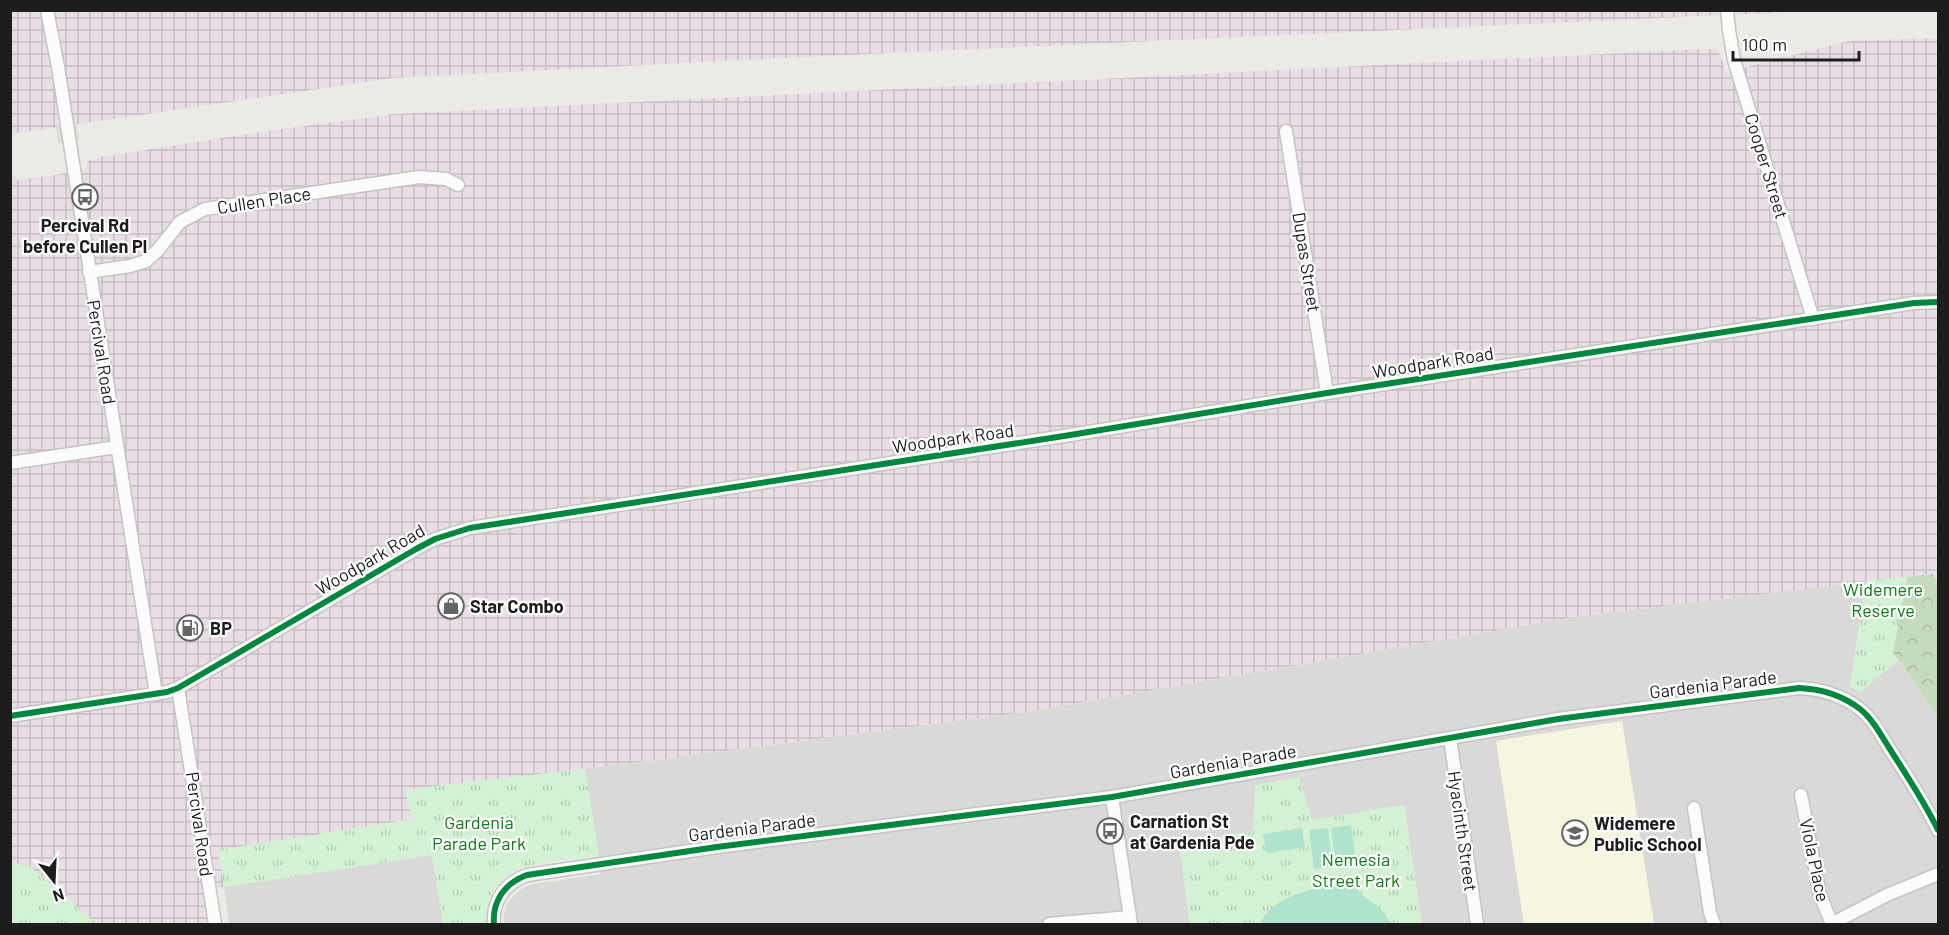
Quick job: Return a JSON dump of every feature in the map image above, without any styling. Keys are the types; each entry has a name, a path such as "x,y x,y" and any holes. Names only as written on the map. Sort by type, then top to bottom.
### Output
{"street":[{"name":"Percival Road","path":"47,10 156,694"},
{"name":"Cooper Street","path":"1728,13 1734,60 1813,320"},
{"name":"Dupas Street","path":"1286,131 1327,393"},
{"name":"Cullen Place","path":"89,272 130,266 146,261 158,250 180,222 205,209 419,177 446,179 458,185"},
{"name":"Woodpark Road","path":"10,716 156,694 178,688 405,555 451,533 1327,393 1914,303 1938,302"},
{"path":"10,463 117,447"},
{"name":"Percival Road","path":"178,688 215,924"},
{"name":"Gardenia Parade","path":"494,924 494,910 501,894 513,882 527,875 717,847 1112,797 1585,715 1799,688 1813,689 1844,699 1860,709 1874,725 1938,830"},
{"name":"Hyacinth Street","path":"1450,738 1477,924"},
{"name":"Viola Place","path":"1802,795 1820,895 1832,924"},
{"path":"1049,924 1130,920 1112,797"},
{"path":"1694,808 1710,912 1714,924"},
{"path":"1832,924 1887,896 1938,874"}],"shaded area":[{"path":"11,11 1813,11 393,78 11,134"},
{"path":"1938,38 1938,583 1932,574 1574,617 1026,712 405,790 414,819 219,850 224,887 211,889 216,924 97,924 28,865 11,863 10,176 16,176 17,180 55,175 86,169 88,161 100,157 394,114 1705,49 1716,49 1726,72 1849,41"},
{"path":"1866,581 1850,686 1860,692 1898,660 1938,717 1938,924 1654,924 1622,721 1497,741 1524,924 1422,924 1404,805 1312,820 1298,777 1253,831 1179,844 1190,924 504,924 507,903 521,889 529,885 601,874 585,769 1026,712 1574,617"},
{"name":"Widemere Public School","path":"1622,721 1654,924 1524,924 1496,741"},
{"path":"432,855 443,924 229,924 224,887"}],"green space":[{"path":"1932,574 1938,583 1938,717 1893,652 1907,577"},
{"name":"Widemere Reserve","path":"1907,577 1893,652 1898,660 1860,692 1850,686 1866,581"},
{"name":"Gardenia Parade Park","path":"585,769 599,856 542,863 523,868 508,876 495,887 488,903 486,924 443,924 432,855 224,887 218,850 413,819 405,791"},
{"name":"Nemesia Street Park","path":"1299,777 1312,820 1404,805 1422,924 1190,924 1179,844 1253,831 1255,785"},
{"path":"1351,825 1356,863 1336,866 1331,828"},
{"path":"1302,828 1305,847 1266,853 1263,834"},
{"path":"1328,828 1333,866 1314,869 1309,830"},
{"path":"10,863 28,865 97,924 11,924"},
{"path":"1318,887 1354,888 1385,913 1390,924 1260,924 1264,916 1277,904"}],"pier":[{"path":"76,121 79,140 58,143 56,124"}],"cycle path":[{"path":"10,716 167,692 178,688 416,549 435,539 470,528 1327,393 1914,303 1938,302"},
{"path":"494,924 495,908 506,888 527,875 717,847 1112,797 1558,719 1799,688 1839,696 1865,713 1911,782 1938,830"}],"place":[{"name":"Percival Rd before Cullen Pl","path":"85,197"},
{"name":"Star Combo","path":"451,606"},
{"name":"BP","path":"190,628"},
{"name":"Carnation St at Gardenia Pde","path":"1110,831"},
{"name":"Widemere Public School","path":"1575,833"}]}
